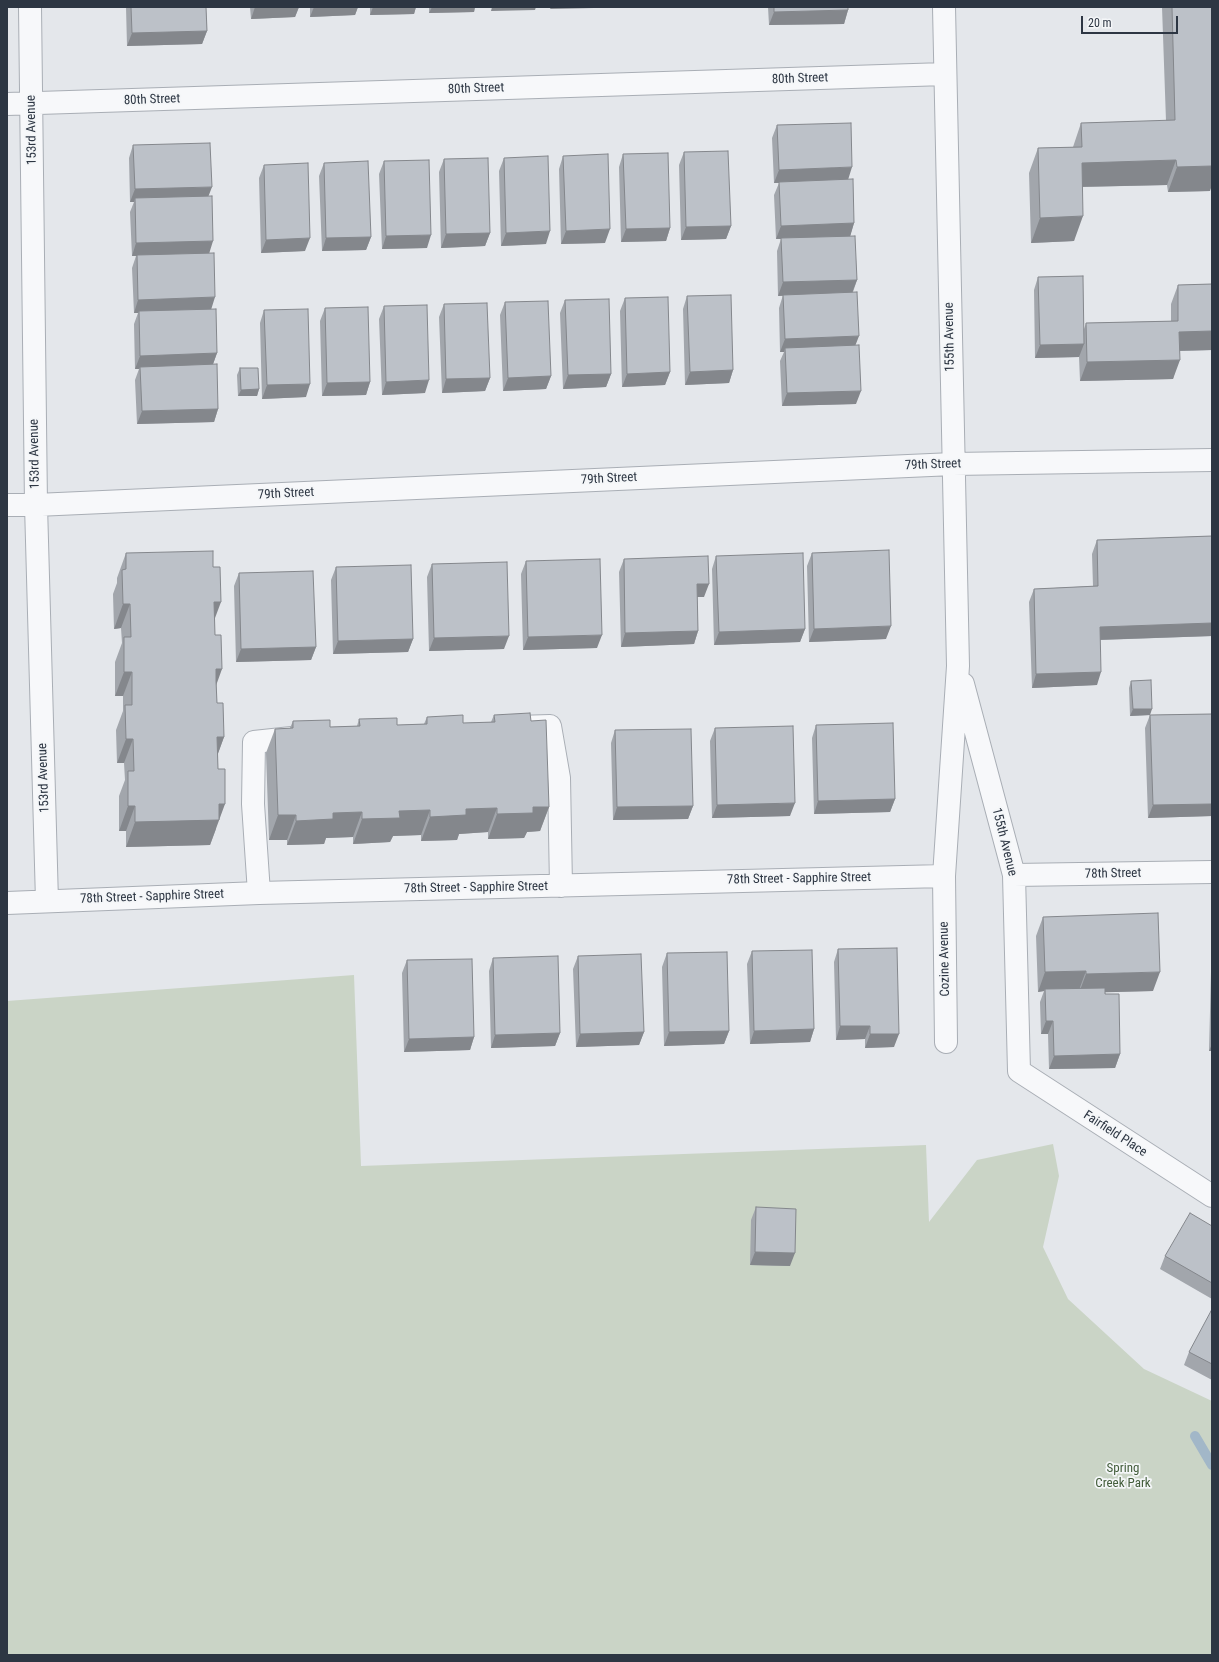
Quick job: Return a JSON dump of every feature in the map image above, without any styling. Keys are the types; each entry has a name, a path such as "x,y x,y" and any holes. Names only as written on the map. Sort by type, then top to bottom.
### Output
{"street":[{"name":"153rd Avenue","path":"30,7 36,505 47,901"},
{"name":"155th Avenue","path":"944,7 958,666 944,876"},
{"name":"80th Street","path":"7,104 945,74"},
{"name":"79th Street","path":"7,505 36,505 953,464 1212,460"},
{"name":"155th Avenue","path":"958,666 1014,875 1019,1071"},
{"path":"495,728 550,726 559,778 561,886"},
{"path":"258,893 253,804 254,742 317,736"},
{"name":"78th Street","path":"1014,875 1212,872"},
{"name":"78th Street - Sapphire Street","path":"7,903 258,893 944,876"},
{"name":"Cozine Avenue","path":"944,876 946,1042"},
{"name":"Fairfield Place","path":"1019,1071 1212,1196"}],"green space":[{"name":"Spring Creek Park","path":"354,975 361,1166 926,1145 929,1222 977,1160 1053,1144 1059,1176 1043,1247 1068,1299 1144,1369 1212,1401 1212,1655 7,1655 7,1001"}],"building":[{"path":"131,7 206,7 207,31 132,33"},
{"path":"774,7 848,7 848,10 774,12"},
{"path":"1172,7 1212,7 1212,166 1177,167 1176,160 1082,163 1083,216 1040,218 1038,148 1082,147 1081,123 1175,120"},
{"path":"851,123 852,167 779,170 777,125"},
{"path":"210,143 212,187 135,189 133,145"},
{"path":"728,151 731,226 686,227 684,152"},
{"path":"668,153 670,228 626,229 623,154"},
{"path":"608,154 610,229 566,231 563,156"},
{"path":"548,156 550,231 506,233 504,158"},
{"path":"488,158 490,233 446,234 444,159"},
{"path":"429,160 431,235 386,236 384,161"},
{"path":"368,161 371,237 326,238 324,163"},
{"path":"308,163 310,238 266,240 264,165"},
{"path":"853,179 854,223 781,226 779,182"},
{"path":"212,196 213,241 136,243 135,198"},
{"path":"855,236 857,280 783,282 781,238"},
{"path":"214,253 215,297 138,300 137,255"},
{"path":"1083,276 1084,344 1040,345 1038,277"},
{"path":"1212,284 1212,331 1179,332 1180,360 1087,362 1086,323 1178,321 1178,285"},
{"path":"857,292 859,336 785,339 783,295"},
{"path":"731,295 733,370 690,372 687,296"},
{"path":"668,297 670,372 627,374 625,298"},
{"path":"609,299 611,374 568,375 565,300"},
{"path":"548,301 551,376 508,378 505,302"},
{"path":"487,303 490,378 446,379 444,304"},
{"path":"427,305 429,380 386,382 384,306"},
{"path":"368,307 370,382 327,383 325,308"},
{"path":"216,309 217,353 140,356 139,311"},
{"path":"308,309 310,384 267,385 264,310"},
{"path":"859,345 861,391 787,393 785,348"},
{"path":"217,364 218,409 142,411 140,367"},
{"path":"240,368 258,368 259,389 241,390"},
{"path":"1212,536 1212,623 1100,627 1101,672 1036,674 1034,589 1098,586 1097,540"},
{"path":"889,550 891,626 814,629 812,553"},
{"path":"213,551 213,567 220,567 221,602 214,602 215,635 221,635 222,669 216,669 216,681 217,703 223,703 224,737 217,737 218,769 225,769 225,804 219,804 219,820 135,822 135,806 128,806 128,771 134,771 133,739 126,739 125,705 132,705 132,672 124,672 124,637 131,637 130,604 123,604 122,570 126,569 126,553"},
{"path":"803,553 805,629 719,632 716,556"},
{"path":"708,556 709,584 697,584 698,631 625,633 624,559"},
{"path":"600,559 602,635 528,637 526,561"},
{"path":"507,562 509,636 434,638 432,564"},
{"path":"411,565 413,639 338,641 336,567"},
{"path":"313,571 316,647 241,649 239,573"},
{"path":"1151,680 1152,709 1133,709 1131,681"},
{"path":"530,713 531,721 546,720 549,807 533,807 533,813 497,814 497,808 466,809 466,815 430,817 430,810 399,811 400,818 362,819 362,812 333,813 333,819 296,821 296,815 278,815 275,729 293,728 293,721 330,720 330,727 360,726 359,719 397,718 397,725 427,724 427,717 463,715 463,723 495,722 494,715"},
{"path":"1212,714 1212,804 1153,805 1150,715"},
{"path":"893,723 895,799 818,801 816,725"},
{"path":"793,726 795,803 717,805 715,728"},
{"path":"691,729 693,806 617,807 615,730"},
{"path":"1158,913 1160,972 1086,974 1086,971 1045,972 1043,917"},
{"path":"897,948 899,1034 870,1034 870,1026 840,1026 838,949"},
{"path":"812,950 814,1029 754,1031 752,951"},
{"path":"727,952 729,1031 669,1032 667,953"},
{"path":"641,954 644,1032 580,1034 578,956"},
{"path":"558,956 560,1033 495,1035 493,958"},
{"path":"472,959 474,1037 409,1039 407,960"},
{"path":"1105,988 1105,994 1119,994 1120,1054 1054,1056 1053,1021 1046,1021 1045,989"},
{"path":"756,1207 796,1209 795,1253 755,1252"},
{"path":"1190,1213 1212,1226 1212,1283 1165,1256"},
{"path":"1212,1311 1212,1364 1189,1352"}],"waterway":[{"path":"1195,1436 1212,1465"}]}
